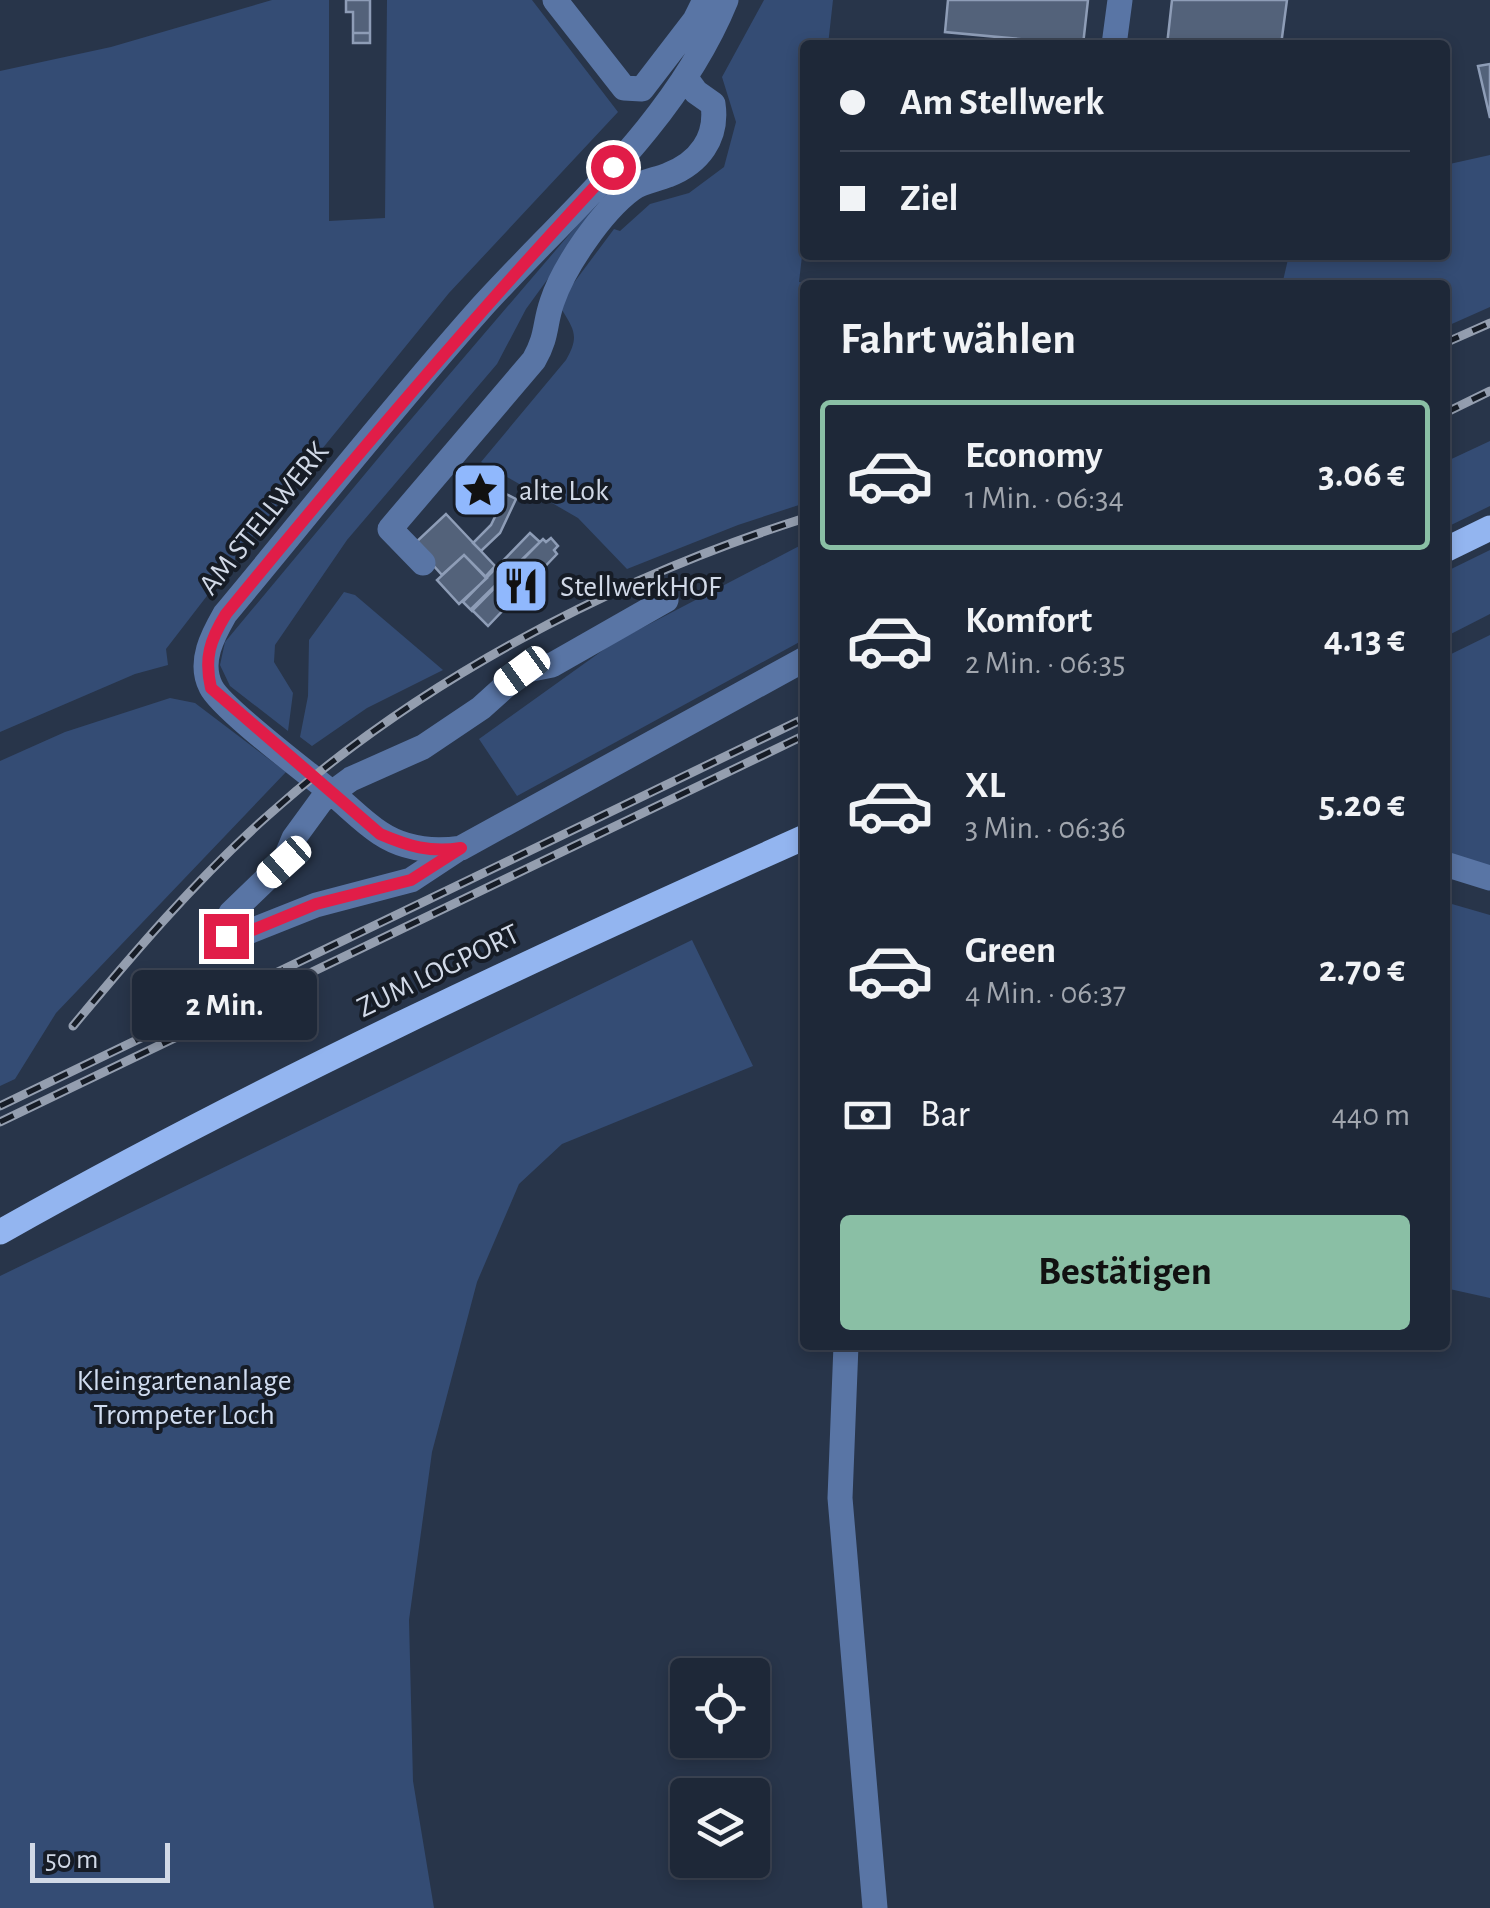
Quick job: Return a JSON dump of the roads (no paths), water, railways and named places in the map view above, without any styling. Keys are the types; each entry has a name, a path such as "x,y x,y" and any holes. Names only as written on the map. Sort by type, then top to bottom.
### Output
{"main road":[{"path":"1450,548 1490,528"},
{"name":"ZUM LOGPORT","path":"6,1228 278,1084 608,925 800,839"}],"street":[{"path":"555,0 624,88 642,88 695,20 705,0"},
{"name":"AM STELLWERK","path":"726,0 686,77 640,138 479,311 226,614 213,635 206,658 211,688 380,834 410,847 438,852 461,848 800,662"},
{"path":"1115,40 1120,0"},
{"path":"422,563 390,530 534,360 546,339 550,306 558,286 579,252 633,187 679,170 705,148 713,132 713,104 696,92 686,77"},
{"path":"461,848 411,880 316,904 233,938 226,936 223,928 231,913 284,862 294,838 322,801 350,780 423,748 481,708 522,671 552,665 666,600"},
{"path":"1450,866 1490,878"},
{"path":"846,1350 840,1498 874,1908"}],"railway":[{"path":"1450,341 1490,323"},
{"path":"1450,411 1490,391"},
{"path":"73,1026 165,919 238,843 323,769 385,723 518,640 588,604 732,543 800,520"},
{"path":"0,1106 800,720"},
{"path":"0,1122 800,737"}],"place":[{"name":"alte Lok","path":"480,490"},
{"name":"StellwerkHOF","path":"521,586"}],"park label":[{"name":"Kleingartenanlage Trompeter Loch","path":"184,1397"}]}
